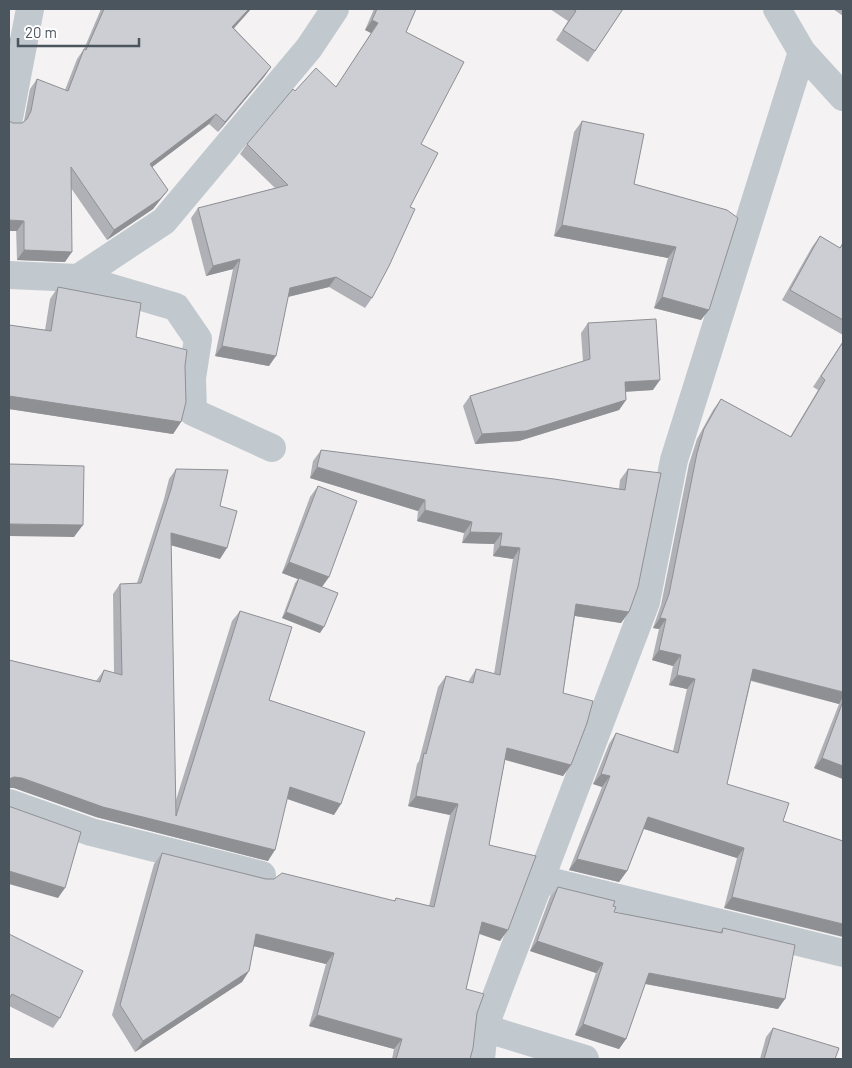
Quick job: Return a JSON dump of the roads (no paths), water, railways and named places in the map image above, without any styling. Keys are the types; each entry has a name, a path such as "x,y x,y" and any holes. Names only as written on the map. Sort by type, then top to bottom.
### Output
{"street":[{"path":"9,118 30,9"},
{"path":"78,278 164,221 309,48 335,9"},
{"path":"777,9 802,52 843,97"},
{"path":"481,1059 484,1028 646,602 674,460 802,52"},
{"path":"9,275 78,278 176,307 198,339 192,378 193,412 272,448"},
{"path":"9,803 92,832 262,875"},
{"path":"541,878 843,953"},
{"path":"484,1028 585,1059"}]}
